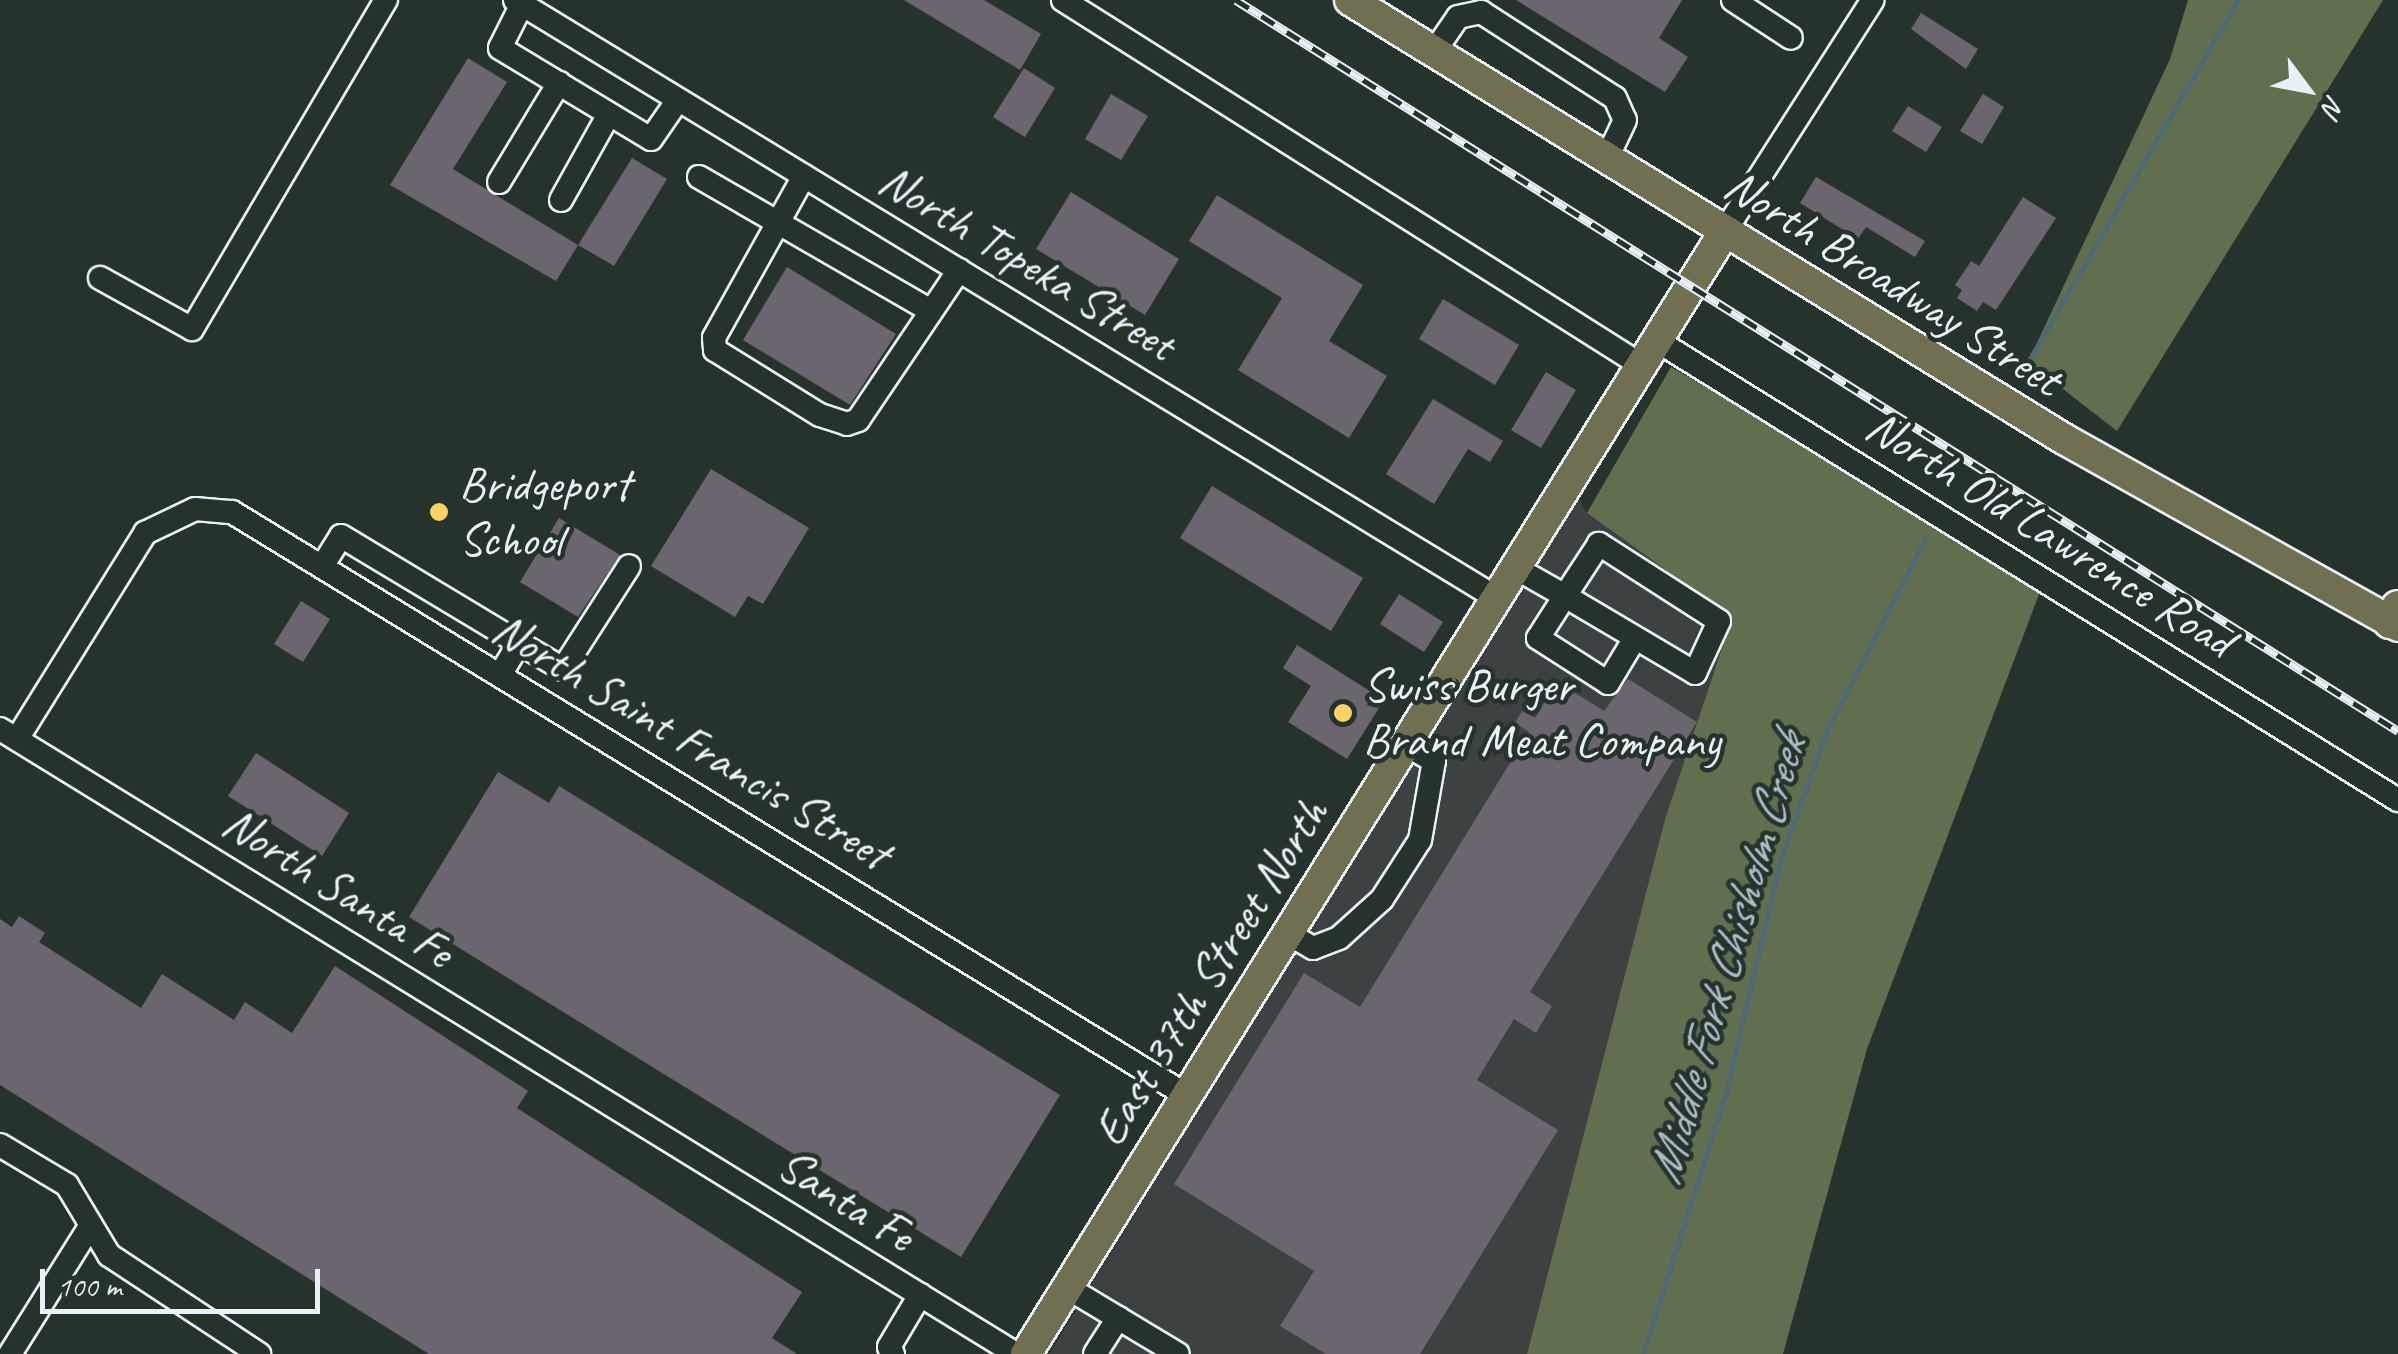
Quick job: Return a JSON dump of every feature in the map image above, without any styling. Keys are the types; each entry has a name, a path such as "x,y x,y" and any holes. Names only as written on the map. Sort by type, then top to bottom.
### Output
{"main road":[{"name":"North Broadway Street","path":"1350,0 2064,440 2395,618"},
{"name":"East 37th Street North","path":"1028,1354 1725,231"}],"street":[{"path":"100,278 192,330 386,0"},
{"name":"North Old Lawrence Road","path":"1064,0 2398,800"},
{"path":"1733,0 1791,38"},
{"path":"1725,231 1874,0"},
{"path":"518,2 498,46 558,83 654,138 678,100"},
{"name":"North Topeka Street","path":"518,2 1495,597"},
{"path":"1434,52 1453,8 1485,6 1614,98 1625,120 1606,158"},
{"path":"498,182 558,83"},
{"path":"562,200 610,114"},
{"path":"698,176 931,311"},
{"path":"804,176 714,338 715,350 820,415 847,424 858,420 959,270"},
{"name":"North Saint Francis Street","path":"8,734 145,534 159,522 195,508 232,512 1186,1095"},
{"path":"323,566 341,536 563,669 629,566"},
{"path":"1514,566 1564,596 1634,638 1695,674 1720,621 1599,544 1564,596 1538,638 1608,683 1634,638"},
{"path":"500,675 520,643"},
{"name":"North Santa Fe","path":"8,734 632,1118"},
{"path":"1287,933 1313,948 1339,938 1382,899 1420,840 1434,762 1404,744"},
{"name":"Santa Fe","path":"632,1118 1016,1354"},
{"path":"0,1145 67,1185 110,1255 260,1354"},
{"path":"10,1354 91,1225"},
{"path":"1068,1288 1118,1318 1149,1347 1178,1354"},
{"path":"893,1354 890,1347 920,1295"},
{"path":"1095,1354 1118,1318"}],"shaded area":[{"path":"1576,493 1587,513 1666,570 1726,636 1665,819 1527,1354 1049,1354"}],"green space":[{"path":"2188,0 2383,0 2117,431 2028,362 2170,59"},
{"path":"1671,367 2044,581 1867,1049 1783,1354 1527,1354 1665,819 1726,636 1666,570 1587,513"}],"building":[{"path":"904,0 984,0 1041,34 1020,70"},
{"path":"1516,0 1682,0 1659,38 1688,57 1665,92"},
{"path":"1921,13 1978,49 1966,69 1911,29"},
{"path":"468,58 507,82 453,169 578,245 556,281 390,185"},
{"path":"1024,68 1055,88 1025,137 993,117"},
{"path":"1111,94 1148,116 1121,160 1085,139"},
{"path":"1983,94 2004,107 1982,144 1960,131"},
{"path":"1908,106 1942,127 1926,152 1892,131"},
{"path":"632,158 667,179 614,266 578,245"},
{"path":"1816,177 1925,241 1915,257 1866,227 1858,239 1800,203"},
{"path":"1071,192 1179,259 1145,315 1036,249"},
{"path":"1217,195 1363,285 1329,341 1387,376 1349,438 1238,370 1282,298 1189,241"},
{"path":"2023,197 2056,218 1996,310 1983,302 1977,311 1957,298 1962,290 1955,285 1971,261 1979,266"},
{"path":"787,267 896,334 850,405 743,340"},
{"path":"1443,299 1519,345 1495,385 1419,339"},
{"path":"1546,372 1576,390 1541,448 1511,430"},
{"path":"1433,399 1503,441 1490,462 1468,449 1434,504 1386,474"},
{"path":"711,469 809,528 763,604 748,596 735,617 651,566"},
{"path":"1212,486 1363,578 1331,631 1180,538"},
{"path":"559,518 620,555 578,617 520,582"},
{"path":"1399,594 1443,622 1424,652 1380,624"},
{"path":"301,601 330,619 303,662 274,644"},
{"path":"1297,645 1384,700 1347,759 1288,722 1311,686 1283,668"},
{"path":"1628,679 1697,722 1530,992 1552,1006 1536,1033 1514,1019 1477,1080 1558,1130 1420,1354 1326,1354 1280,1326 1314,1271 1174,1184 1304,973 1360,1007 1529,732 1515,723 1522,711 1535,718 1557,682 1604,711"},
{"path":"256,753 349,813 322,856 228,796"},
{"path":"498,772 549,803 559,786 1060,1095 961,1257 409,917"},
{"path":"19,916 45,933 39,942 141,1008 162,974 234,1020 245,1002 292,1033 335,966 528,1091 517,1108 802,1292 772,1338 797,1354 429,1354 0,1085 0,919 12,927"}],"waterway":[{"name":"Middle Fork Chisholm Creek","path":"2028,362 2238,0"},
{"name":"Middle Fork Chisholm Creek","path":"1643,1354 1726,1092 1780,861 1827,730 1925,539"}],"railway":[{"path":"1236,0 2398,731"}],"place":[{"name":"Bridgeport School","path":"439,512"},
{"name":"Swiss Burger Brand Meat Company","path":"1343,713"}]}
